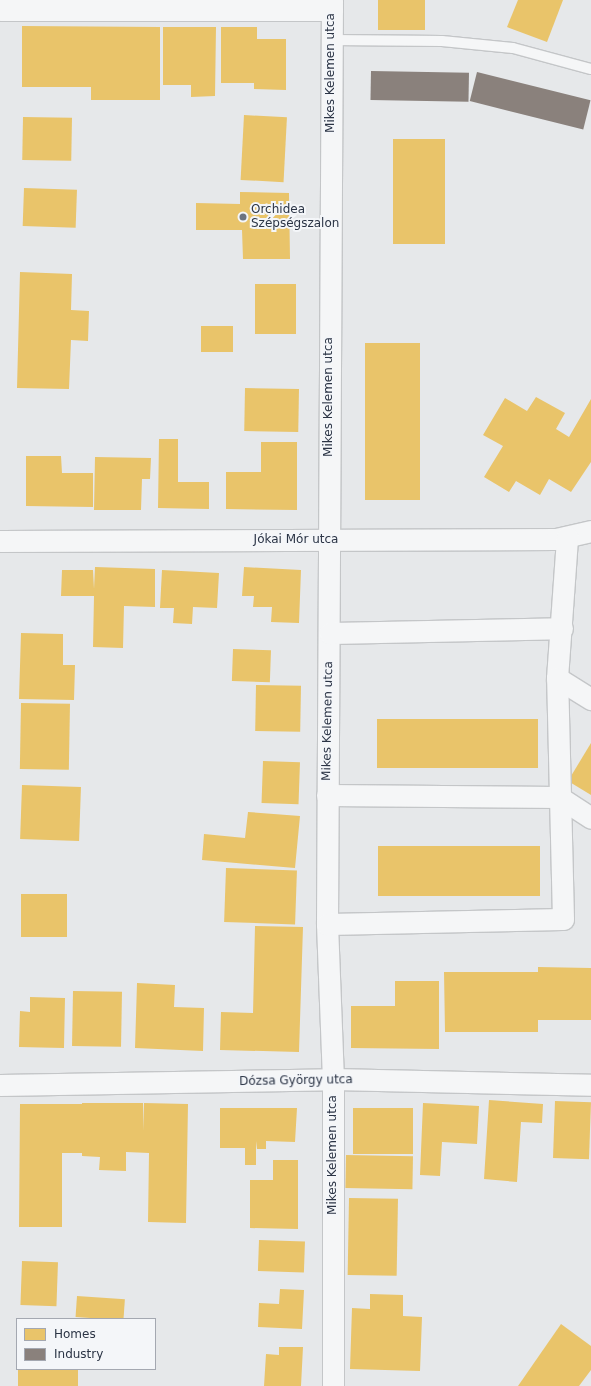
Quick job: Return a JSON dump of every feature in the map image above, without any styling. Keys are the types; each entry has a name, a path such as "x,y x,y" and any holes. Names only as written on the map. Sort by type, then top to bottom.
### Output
{"street":[{"path":"0,10 332,5"},
{"name":"Mikes Kelemen utca","path":"332,5 328,540 330,633 327,795 327,924 333,1079 333,1386"},
{"name":"Jókai Mór utca","path":"0,541 328,540 567,537 591,531"},
{"path":"327,924 563,919 557,678 562,628 567,537"},
{"path":"330,633 562,628"},
{"path":"557,678 591,699"},
{"name":"Mikes Kelemen utca","path":"327,795 559,797"},
{"path":"559,797 591,818"},
{"name":"Dózsa György utca","path":"0,1085 333,1079 591,1085"}],"lane":[{"path":"332,40 442,41 512,48 591,68"}],"building: Homes":[{"path":"378,0 425,0 425,30 378,30"},
{"path":"518,0 563,0 547,42 507,27"},
{"path":"22,26 160,27 160,100 91,100 91,87 22,87"},
{"path":"163,27 216,27 215,96 191,97 191,85 163,85"},
{"path":"221,27 257,27 257,39 286,39 286,90 254,89 254,83 221,83"},
{"path":"244,115 287,117 284,182 241,180"},
{"path":"23,117 72,118 71,161 22,160"},
{"path":"393,139 445,139 445,244 393,244"},
{"path":"24,188 77,190 76,228 23,226"},
{"name":"Orchidea Szépségszalon","path":"240,192 289,193 290,259 243,259 242,230 196,230 196,203 240,204"},
{"path":"20,272 72,274 71,310 89,311 88,341 71,340 69,389 17,388"},
{"path":"255,284 296,284 296,334 255,334"},
{"path":"201,326 233,326 233,352 201,352"},
{"path":"365,343 420,343 420,500 365,500"},
{"path":"245,388 299,389 298,432 244,431"},
{"path":"536,397 565,413 556,429 569,437 591,399 591,462 571,492 549,479 540,495 516,481 509,492 484,477 503,446 483,435 505,398 527,411"},
{"path":"159,439 178,439 178,482 209,482 209,509 158,508"},
{"path":"261,442 297,442 297,510 226,509 226,472 261,472"},
{"path":"26,456 61,456 62,473 93,473 93,507 26,506"},
{"path":"95,457 151,458 150,479 142,479 141,510 94,510"},
{"path":"95,567 155,569 155,607 124,606 123,648 93,647 94,596 61,596 62,570 93,570 94,589"},
{"path":"244,567 301,570 299,623 271,622 272,607 253,607 254,596 242,596"},
{"path":"162,570 219,573 217,608 193,607 192,624 173,623 174,608 160,608"},
{"path":"21,633 63,634 63,665 75,665 74,700 19,699"},
{"path":"233,649 271,650 270,682 232,681"},
{"path":"256,685 301,686 300,732 255,731"},
{"path":"21,703 70,704 69,770 20,769"},
{"path":"377,719 538,719 538,768 377,768"},
{"path":"591,743 591,795 568,781"},
{"path":"263,761 300,762 299,804 262,803"},
{"path":"22,785 81,787 79,841 20,839"},
{"path":"248,812 300,816 295,868 202,860 204,834 245,838"},
{"path":"378,846 540,846 540,896 378,896"},
{"path":"226,868 297,870 295,924 224,922"},
{"path":"21,894 67,894 67,937 21,937"},
{"path":"255,926 303,927 299,1052 220,1050 221,1012 253,1013"},
{"path":"538,967 591,968 591,1020 538,1020 538,1032 445,1032 444,972 538,972"},
{"path":"395,981 439,981 439,1049 351,1048 351,1006 395,1006"},
{"path":"137,983 175,985 174,1007 204,1008 203,1051 135,1048"},
{"path":"73,991 122,992 121,1047 72,1046"},
{"path":"30,997 65,998 64,1048 19,1047 20,1011 30,1012"},
{"path":"489,1100 543,1104 542,1123 521,1122 517,1182 484,1179"},
{"path":"555,1101 591,1102 589,1159 553,1158"},
{"path":"82,1103 143,1103 143,1131 144,1103 188,1104 186,1223 148,1222 149,1153 126,1152 126,1171 99,1170 100,1157 82,1156"},
{"path":"423,1103 479,1106 477,1144 442,1142 440,1176 420,1175"},
{"path":"20,1104 82,1104 82,1153 62,1153 62,1227 19,1227"},
{"path":"220,1108 297,1108 295,1142 266,1141 266,1149 257,1149 256,1141 256,1165 245,1165 245,1148 220,1148"},
{"path":"353,1108 413,1108 413,1154 353,1154"},
{"path":"346,1155 413,1156 412,1189 345,1188"},
{"path":"273,1160 298,1160 298,1229 250,1228 250,1180 273,1180"},
{"path":"349,1198 398,1199 397,1276 348,1275"},
{"path":"259,1240 305,1242 304,1273 258,1271"},
{"path":"22,1261 58,1262 56,1306 20,1305"},
{"path":"280,1289 304,1290 302,1329 258,1327 259,1303 279,1304"},
{"path":"370,1294 403,1295 403,1316 422,1317 420,1371 350,1369 352,1308 370,1309"},
{"path":"77,1296 125,1299 124,1318 76,1317"},
{"path":"561,1324 591,1346 591,1370 579,1386 518,1386"},
{"path":"279,1347 303,1347 301,1386 264,1386 266,1354 279,1355"},
{"path":"18,1370 78,1370 78,1386 18,1386"}],"building: Industry":[{"path":"371,71 469,73 468,102 370,100"},
{"path":"477,72 591,100 583,129 470,101"}],"place":[{"name":"Orchidea Szépségszalon","path":"243,217"}]}
